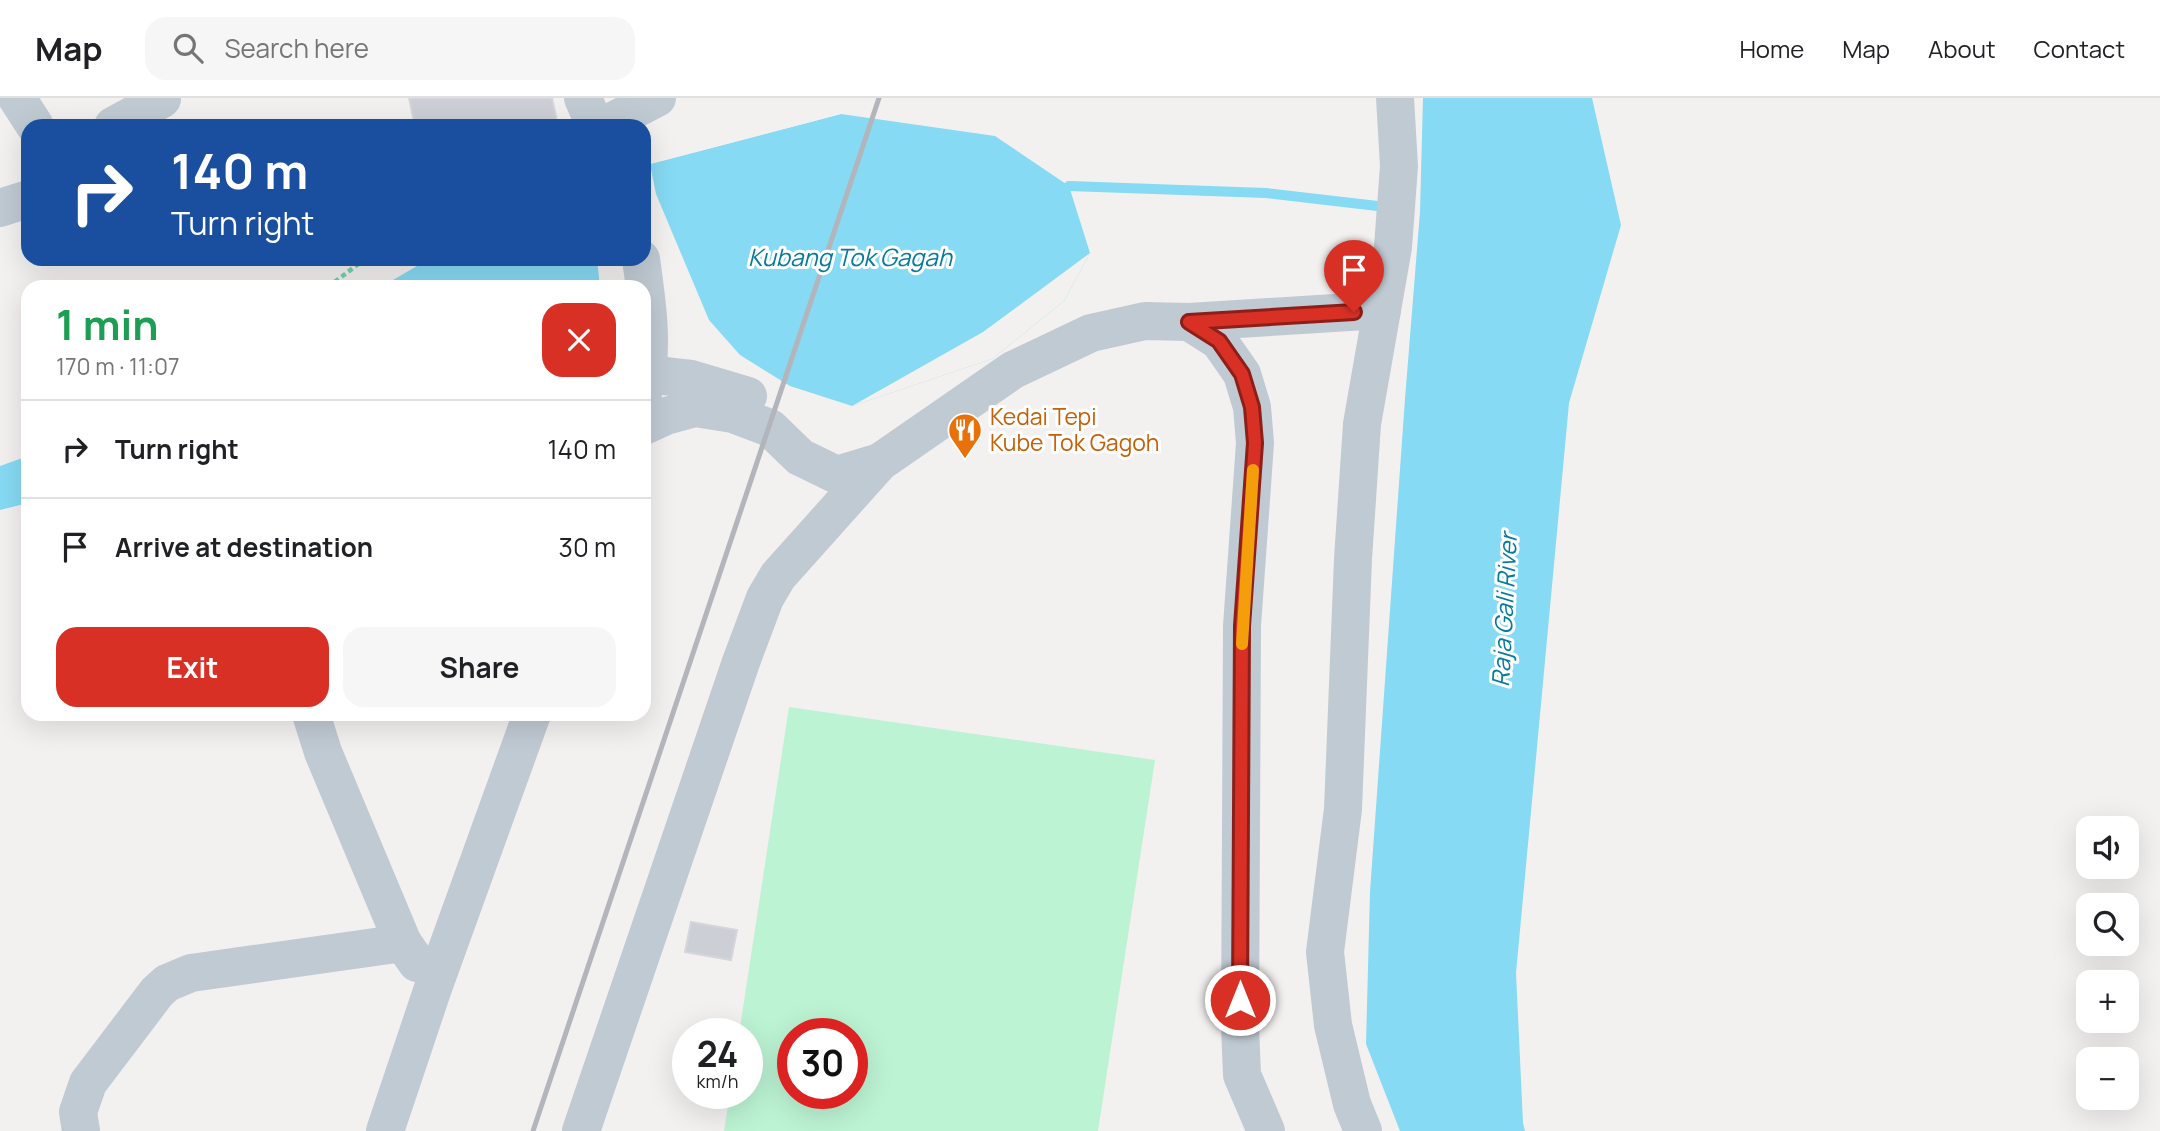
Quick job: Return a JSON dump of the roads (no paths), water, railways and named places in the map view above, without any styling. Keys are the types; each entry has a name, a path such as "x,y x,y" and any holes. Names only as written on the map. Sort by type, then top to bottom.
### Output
{"street":[{"path":"17,98 30,119"},
{"path":"583,98 592,119"},
{"path":"616,119 657,98"},
{"path":"1363,1131 1352,1104 1333,1026 1325,952 1343,810 1353,559 1362,424 1394,247 1399,166 1395,98"},
{"path":"132,119 167,106"},
{"path":"0,208 21,201"},
{"path":"580,1131 765,598 778,576 880,462 1013,370 1091,334 1145,321 1189,322 1382,310"},
{"path":"1189,322 1219,341 1242,374 1252,407 1255,443 1242,626 1240,1027 1242,1074 1266,1131"},
{"path":"651,382 691,379 781,406 800,457"},
{"path":"651,423 695,408 733,414 770,428 800,457 837,475 880,462"},
{"path":"313,721 323,752 403,943 433,988"},
{"path":"385,1131 433,988 529,721"},
{"path":"80,1131 78,1112 88,1083 167,983 191,973 403,943"}],"water":[{"name":"Raja Gali River","path":"1423,98 1592,98 1621,225 1569,403 1516,973 1525,1131 1400,1131 1366,1044 1370,892 1420,212"},
{"name":"Kubang Tok Gagah","path":"841,114 995,136 1069,186 1090,253 1064,301 992,359 852,406 790,386 740,355 709,320 656,194 651,164"},
{"path":"417,266 598,266 599,280 393,280"},
{"path":"21,458 21,505 0,510 0,466"}],"waterway":[{"path":"1069,186 1266,193 1386,207"}],"railway":[{"path":"533,1131 879,98"}],"place":[{"name":"Kedai Tepi Kube Tok Gagoh","path":"965,460"}]}
